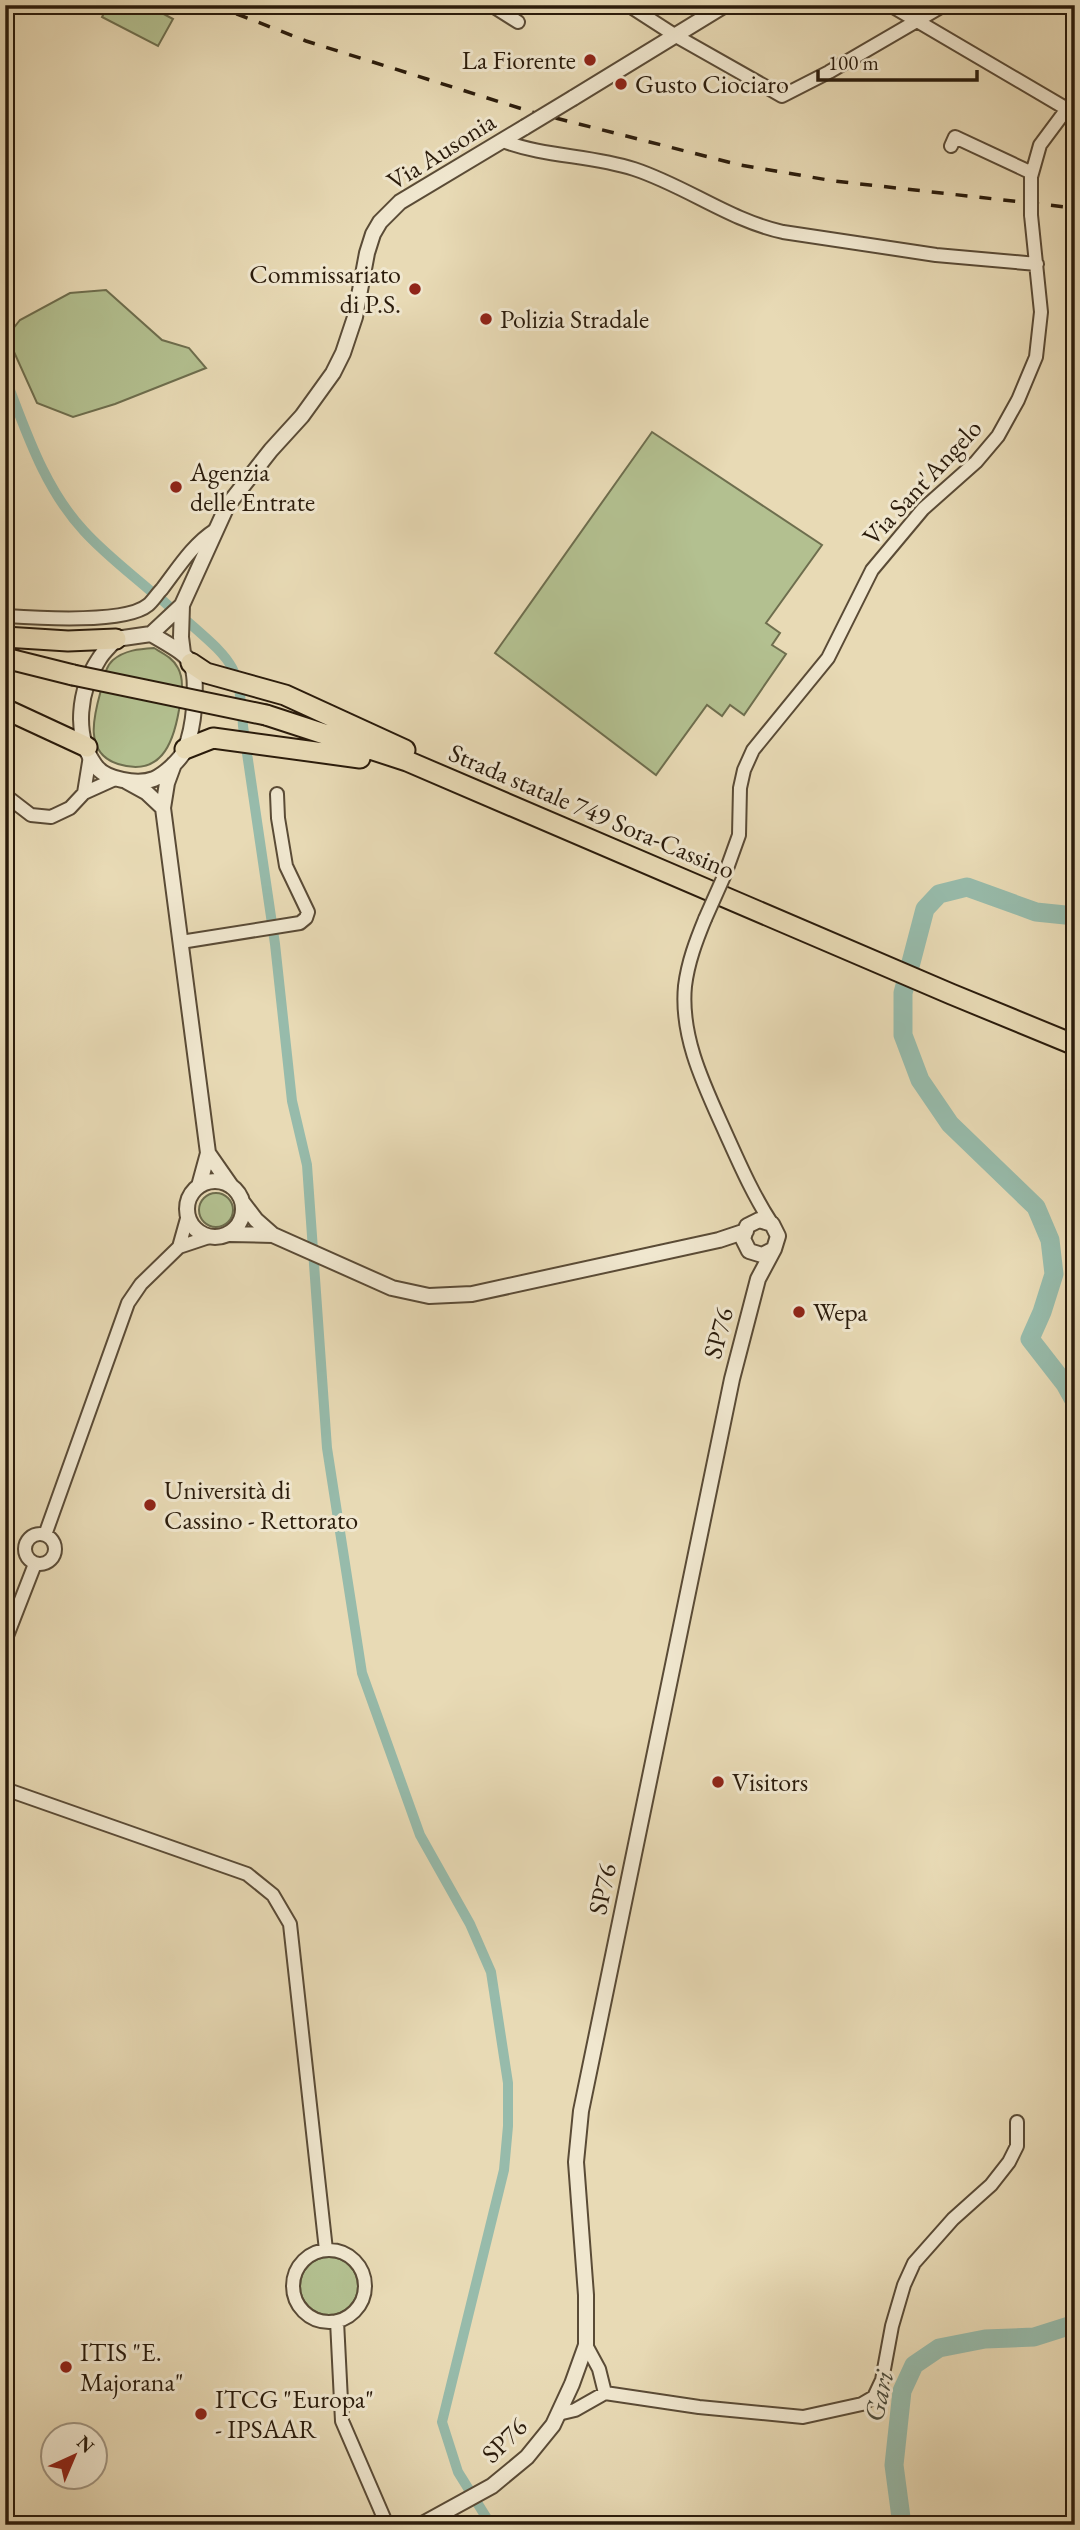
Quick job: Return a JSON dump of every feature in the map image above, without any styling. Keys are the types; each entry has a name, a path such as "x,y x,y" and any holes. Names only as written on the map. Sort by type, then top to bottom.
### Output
{"highway":[{"path":"5,637 116,639"},
{"name":"Strada statale 749 Sora-Cassino","path":"5,658 72,675 266,715 408,761 1075,1045"},
{"path":"187,658 206,673 285,695 404,749 480,790"},
{"name":"Strada statale 749 Sora-Cassino","path":"5,668 72,675"},
{"path":"5,709 89,751"},
{"path":"180,756 213,738 338,753 480,790"}],"street":[{"path":"491,5 518,22"},
{"path":"628,5 676,36 782,96 944,5"},
{"name":"Via Ausonia","path":"187,658 181,637 182,605 215,530 240,488 302,416 333,373 355,317 367,253 380,222 400,202 725,5"},
{"path":"890,5 1071,105"},
{"name":"Via Sant'Angelo","path":"772,1224 755,1198 699,1074 687,1027 685,987 690,956 739,835 740,788 753,750 828,658 872,570 923,509 976,462 999,436 1018,400 1035,357 1041,312 1031,215 1031,175 1040,145 1071,105"},
{"path":"951,146 955,137 1031,175"},
{"path":"503,141 524,149 632,169 666,181 730,215 761,227 936,255 1038,264"},
{"path":"5,616 111,617 134,613 148,605 203,538 215,530"},
{"name":"Via Ausonia","path":"151,634 182,605"},
{"path":"163,808 146,792 95,767 82,736 80,705 97,661 116,639 151,634 187,658 196,675 193,721 167,783 163,808 208,1153 199,1186 189,1199 188,1215 179,1247"},
{"path":"84,793 89,751"},
{"path":"5,795 31,815 51,817 69,808 84,793 120,780 153,779 180,756"},
{"path":"181,942 295,924 306,918 307,912 286,866 277,793"},
{"path":"208,1153 256,1220 273,1235 392,1288 429,1296 472,1294 719,1240 748,1228 759,1220 772,1224 778,1236 774,1249 762,1255 719,1240"},
{"path":"199,1186 215,1181 230,1185"},
{"path":"748,1228 755,1198"},
{"path":"230,1234 241,1220 243,1203"},
{"path":"188,1215 196,1230 209,1237 219,1238 230,1234 273,1235"},
{"name":"SP76","path":"748,1228 743,1239 758,1279"},
{"path":"45,1535 128,1303 141,1284 179,1247 209,1237"},
{"name":"SP76","path":"421,2525 492,2486 527,2457 553,2425 586,2345 586,2295 576,2162 581,2111 732,1379 758,1279 774,1249"},
{"path":"35,1535 45,1535 54,1542 55,1553 50,1562 35,1564 27,1559 25,1545 35,1535"},
{"path":"5,1641 35,1564"},
{"path":"5,1789 247,1874 274,1895 290,1924 327,2250"},
{"path":"558,2414 575,2410 605,2393 699,2407 803,2417 862,2404 874,2397 882,2380 892,2326 904,2285 914,2263 953,2219 991,2185 1009,2162 1017,2146 1017,2122"},
{"path":"327,2250 349,2256 358,2265 365,2288 356,2309 337,2321 314,2319 297,2303 293,2292 293,2280 304,2259 327,2250"},
{"path":"337,2321 342,2421 387,2525"},
{"path":"586,2345 598,2369 605,2393"}],"green space":[{"path":"108,5 147,5 173,19 158,46 102,17"},
{"path":"106,290 162,340 189,348 206,368 115,404 73,417 37,403 14,352 12,330 20,320 70,293"},
{"path":"652,432 822,545 766,623 780,633 772,645 786,654 744,715 730,705 722,716 707,705 656,775 495,653"},
{"path":"154,648 174,662 181,678 181,699 173,735 162,755 154,762 132,767 118,764 107,759 95,742 94,722 105,674 110,663 122,654"},
{"path":"216,1193 228,1198 233,1210 228,1222 216,1227 204,1222 199,1210 204,1198"},
{"path":"323,2257 335,2257 350,2265 358,2280 358,2292 350,2307 335,2315 323,2315 308,2307 300,2292 300,2280 308,2265"}],"waterway":[{"path":"5,377 37,458 70,514 92,539 153,593"},
{"path":"160,598 172,609"},
{"path":"188,622 224,656 236,676 239,689 275,944 292,1101 307,1165 327,1448 362,1673 420,1835 470,1924 491,1972 508,2083 504,2170 442,2422 458,2472 491,2525"},
{"path":"1075,916 1036,912 967,887 939,894 925,909 903,993 903,1035 920,1080 950,1124 1036,1207 1050,1240 1054,1274 1030,1339 1065,1384 1075,1402"},
{"name":"Gari","path":"902,2525 894,2465 902,2391 914,2365 939,2348 985,2339 1034,2337 1075,2324"}],"railway":[{"path":"214,5 306,41 532,112 740,165 834,181 1075,208"}],"place":[{"name":"La Fiorente","path":"590,60"},
{"name":"Gusto Ciociaro","path":"621,84"},
{"name":"Commissariato di P.S.","path":"415,289"},
{"name":"Polizia Stradale","path":"486,319"},
{"name":"Agenzia delle Entrate","path":"176,487"},
{"name":"Wepa","path":"799,1312"},
{"name":"Università di Cassino - Rettorato","path":"150,1505"},
{"name":"Visitors","path":"718,1782"},
{"name":"ITIS \"E. Majorana\"","path":"66,2367"},
{"name":"ITCG \"Europa\" - IPSAAR","path":"201,2414"}]}
